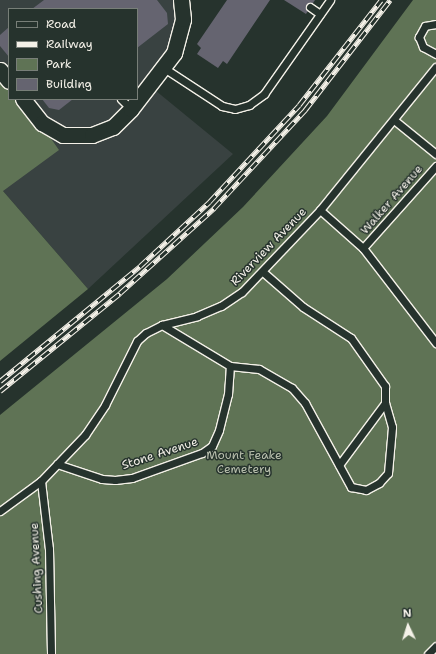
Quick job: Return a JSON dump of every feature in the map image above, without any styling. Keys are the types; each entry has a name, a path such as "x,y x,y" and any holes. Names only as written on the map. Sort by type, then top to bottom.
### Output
{"street":[{"path":"138,93 164,68 174,53 181,35 182,2"},
{"path":"0,70 8,80"},
{"path":"24,100 49,129 71,136 102,133 118,123 126,104"}],"lane":[{"path":"164,68 222,106 235,109 249,105 264,94 330,0"},
{"path":"310,7 320,14"},
{"path":"436,24 425,26 419,37 423,47 436,54"},
{"name":"Riverview Avenue","path":"0,511 41,481 94,422 137,341 146,332 162,325 197,316 221,306 242,292 263,272 320,210 436,67"},
{"path":"394,120 436,154"},
{"name":"Walker Avenue","path":"363,248 436,166"},
{"path":"320,210 363,248 436,342"},
{"path":"162,325 230,366 259,368 292,388 305,403 351,487 366,490 379,483 388,473 392,427 385,403 383,381 350,338 303,307 263,272"},
{"name":"Stone Avenue","path":"57,464 102,479 115,480 132,478 202,453 212,446 219,430 228,394 230,366"},
{"path":"339,465 385,403"},
{"name":"Cushing Avenue","path":"41,481 49,549 51,654"},
{"path":"428,654 436,646"}],"shaded area":[{"path":"0,0 181,0 183,19 150,86 233,154 88,289 3,191 23,100 138,100 138,8 8,8 8,80 0,70"}],"green space":[{"name":"Mount Feake Cemetery","path":"413,0 436,0 436,654 0,654 0,415 167,279 243,207 327,116"},
{"path":"0,70 8,80 8,100 24,100 59,150 3,191 88,289 0,361"}],"building":[{"path":"44,0 157,0 167,13 168,24 138,47 138,8 33,8"},
{"path":"227,0 270,0 227,64 223,61 218,68 197,54 201,48 197,44"},
{"path":"284,0 315,0 306,14"},
{"path":"8,28 8,56 0,46 0,35"},
{"path":"43,100 72,100 59,110 49,108"}],"railway":[{"path":"0,381 140,266 209,202 299,105 381,0"},
{"path":"0,391 120,293 214,208 305,110 390,0"}]}
